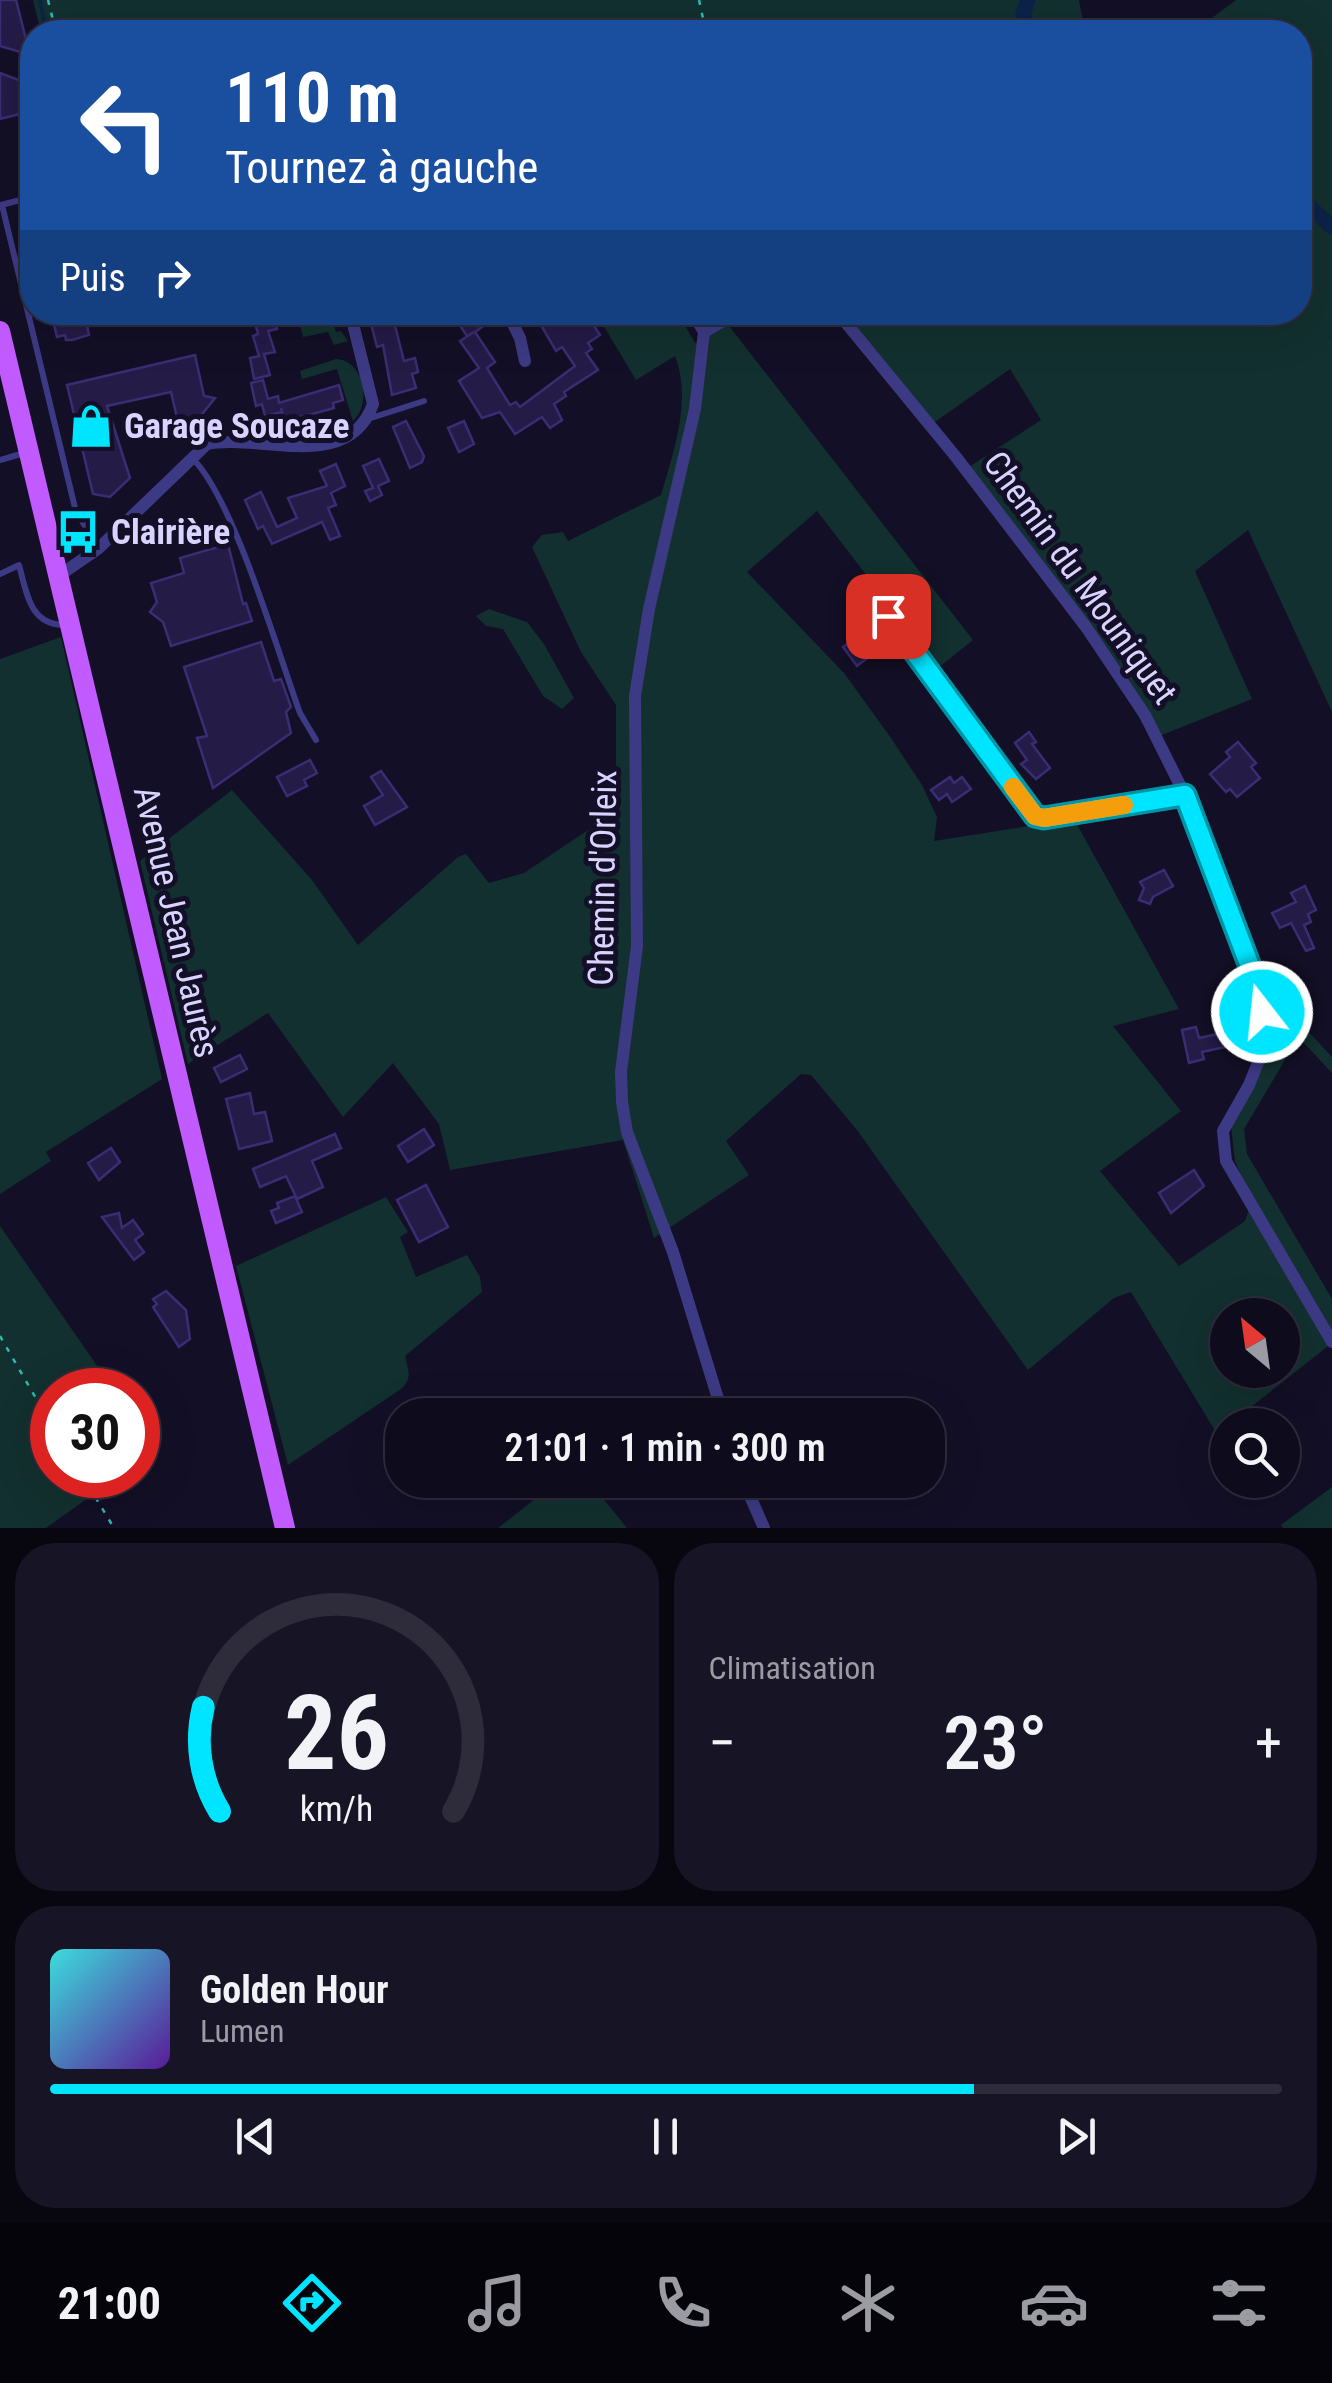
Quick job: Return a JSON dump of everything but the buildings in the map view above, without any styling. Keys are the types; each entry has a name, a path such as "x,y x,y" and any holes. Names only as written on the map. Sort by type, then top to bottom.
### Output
{"main road":[{"name":"Avenue Jean Jaurès","path":"0,331 286,1528"}],"street":[{"path":"60,575 100,548 207,444 226,440 294,448 324,445 350,434 367,420 373,404 353,325"},
{"path":"515,325 525,361"},
{"path":"700,325 704,332 716,325"},
{"name":"Chemin du Mouniquet","path":"847,325 956,457 1086,626 1145,715 1185,795 1257,985 1268,1038 1249,1085 1223,1132 1226,1162 1332,1342"},
{"name":"Chemin d'Orleix","path":"704,332 696,409 649,609 636,696 637,946 622,1102 627,1132 673,1252 718,1398"},
{"path":"751,1498 764,1528"}],"lane":[{"path":"1,205 20,283"},
{"path":"30,325 76,512 100,548"},
{"path":"367,420 424,401"},
{"path":"0,460 30,452"},
{"path":"192,458 203,469 235,536 300,713 316,740"},
{"path":"0,574 19,565 33,613 51,626 72,626"},
{"path":"888,616 1035,816 1044,818 1185,795"}],"path":[{"path":"0,1336 30,1388"},
{"path":"96,1498 114,1528"}],"green space":[{"path":"33,0 1079,0 1083,20 38,20"},
{"path":"1236,0 1332,0 1332,712 1248,530 1195,571 1252,699 1152,739 1104,660 961,472 1041,420 1010,369 925,429 841,325 1312,325 1312,20 1209,20"},
{"path":"300,325 334,325 336,332 341,331 348,341 334,345 328,332 303,337"},
{"path":"603,325 685,325 695,343 722,325 728,325 973,640 938,668 817,511 747,572 844,673 891,738 922,785 937,817 934,841 1074,819 1179,1009 1113,1026 1181,1111 1100,1171 1179,1266 1245,1221 1252,1202 1235,1161 1231,1126 1281,1026 1298,1020 1332,1057 1332,1073 1304,1043 1295,1043 1244,1129 1247,1154 1332,1299 1332,1343 1300,1368 1300,1298 1210,1298 1210,1388 1275,1388 1250,1408 1210,1408 1210,1422 1131,1292 1114,1298 1028,1370 857,1130 811,1075 801,1074 726,1141 749,1175 654,1238 623,1140 450,1170 439,1124 393,1063 343,1117 268,1013 188,1064 140,861 232,790 312,880 358,945 458,857 466,854 489,883 524,873 594,826 604,805 616,802 616,705 581,652 532,547 542,535 563,532 568,541 661,495 676,443 680,373 675,356 636,380"},
{"path":"336,359 353,367 362,384 363,404 353,421 337,369 302,379 300,371"},
{"path":"489,609 527,622 544,644 574,698 562,709 543,696 503,629 486,626 476,616"},
{"path":"61,637 162,1079 46,1152 51,1161 0,1194 0,659"},
{"path":"386,1197 408,1232 400,1237 416,1277 467,1255 480,1277 482,1292 405,1356 408,1377 401,1389 288,1465 236,1266"},
{"path":"0,1226 99,1368 30,1368 30,1498 88,1498 46,1528 0,1528"},
{"path":"1332,1487 1332,1528 1283,1528 1281,1525"},
{"path":"536,1498 603,1498 627,1528 498,1528"}],"waterway":[{"path":"40,0 44,20"},
{"path":"1026,20 1023,14 1028,0"},
{"path":"1312,209 1332,227"}],"slow traffic":[{"path":"1013,787 1035,816 1044,818 1124,805"}],"place":[{"name":"Garage Soucaze","path":"91,426"},
{"name":"Clairière","path":"78,532"}],"route":[{"path":"888,616 1035,816 1044,818 1185,795 1257,985 1262,1012"}]}
